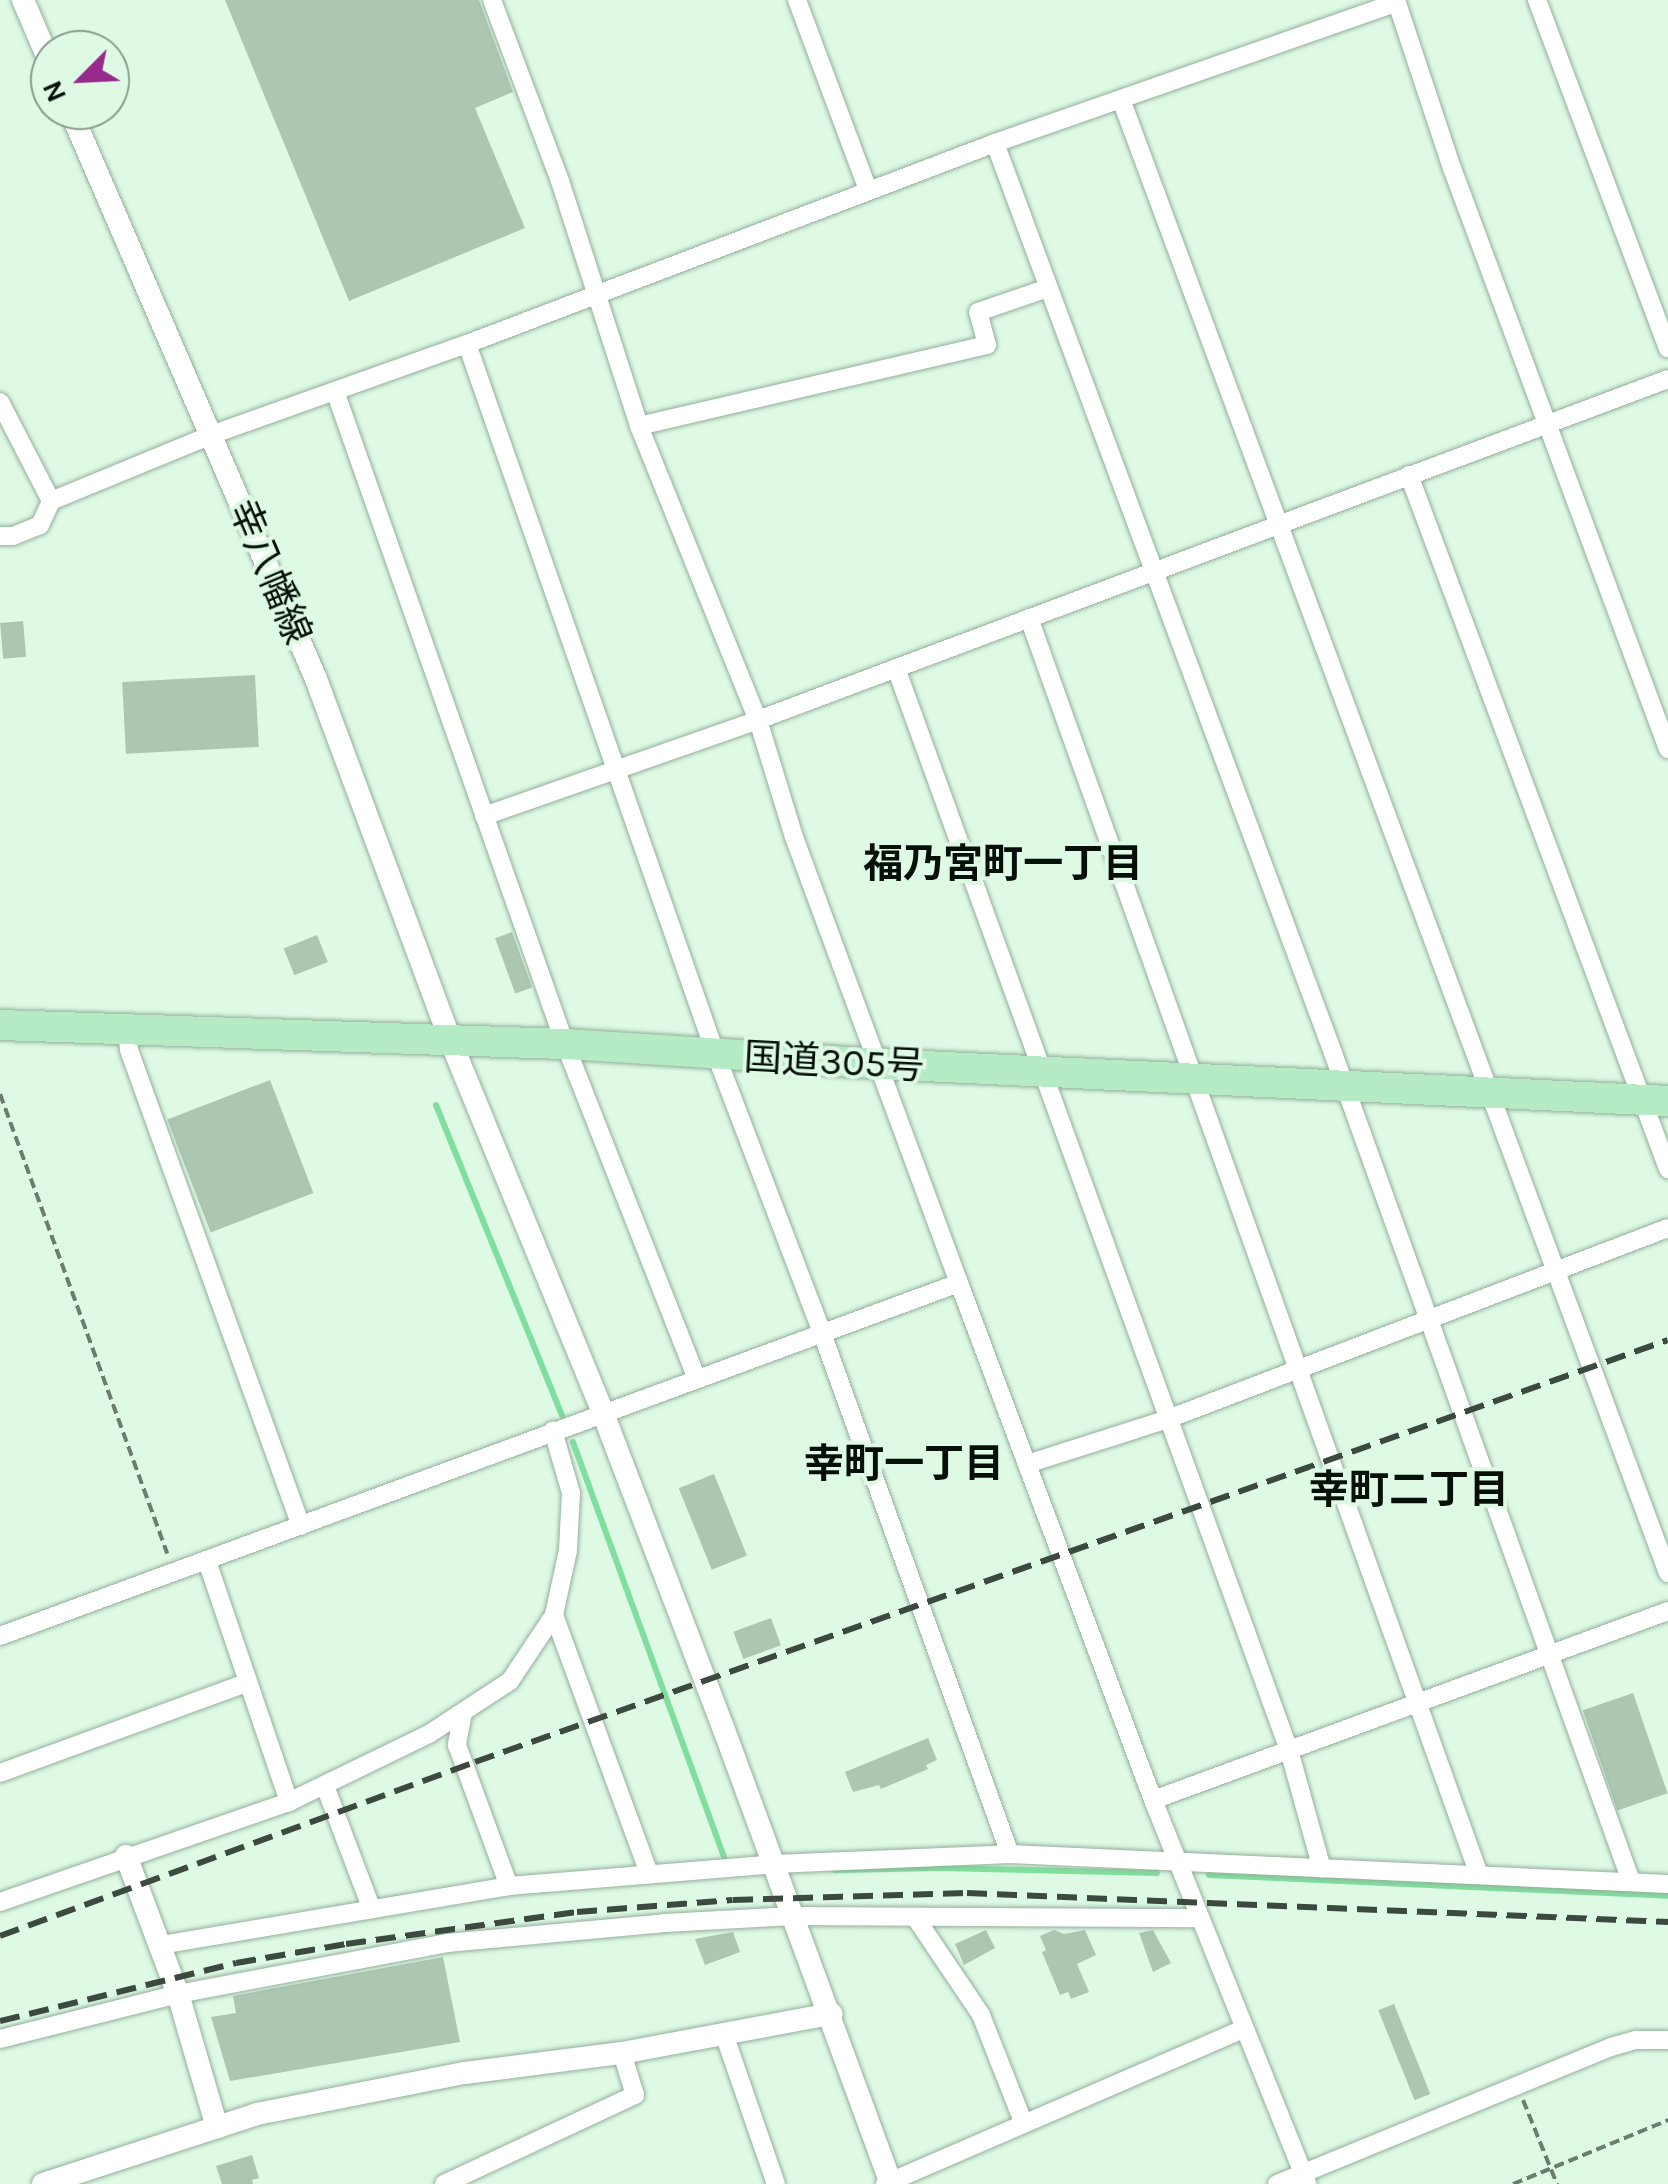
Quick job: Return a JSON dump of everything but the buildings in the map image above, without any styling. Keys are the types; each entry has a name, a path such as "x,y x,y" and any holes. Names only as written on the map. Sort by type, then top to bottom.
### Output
{"highway":[{"name":"国道305号","path":"0,1025 565,1044 881,1064 1655,1100"}],"street":[{"path":"23,0 36,30"},
{"path":"492,0 560,181 639,426 758,720 794,837 881,1064 958,1283 1152,1800 1305,2179"},
{"path":"797,0 868,190"},
{"path":"1537,0 1668,348"},
{"path":"0,536 13,536 40,525 52,501 211,435 467,344 996,143 1122,102 1396,2 1547,421 1660,703 1668,749"},
{"path":"1122,102 1668,1573"},
{"name":"幸八幡線","path":"79,130 316,679 452,1042 603,1414 794,1916 888,2183"},
{"path":"996,143 1631,1881"},
{"path":"639,426 987,346 978,312 1048,288"},
{"path":"467,344 716,1055 822,1333 1010,1854"},
{"path":"484,816 758,720 1547,421 1668,379"},
{"path":"335,391 565,1044 696,1379"},
{"path":"0,402 52,501"},
{"path":"1409,475 1655,1100 1668,1169"},
{"path":"1029,618 1479,1874"},
{"path":"896,668 1289,1750 1322,1868"},
{"path":"127,1030 129,1050 300,1526"},
{"path":"1027,1464 1168,1419 1668,1228"},
{"path":"0,1636 958,1283"},
{"path":"0,1902 289,1802 375,1764 510,1681 554,1614 568,1550 571,1493 553,1431"},
{"path":"207,1561 289,1802"},
{"path":"1152,1800 1668,1610"},
{"path":"554,1614 649,1873"},
{"path":"0,1773 248,1682"},
{"path":"463,1713 457,1745 509,1886"},
{"path":"325,1786 371,1907"},
{"path":"161,1945 509,1886 774,1864 1010,1854 1668,1884"},
{"path":"126,1856 178,1994 217,2126"},
{"path":"0,2039 178,1994 447,1943 665,1922 794,1916 1200,1918"},
{"path":"915,1917 981,2015 1024,2124"},
{"path":"43,2184 257,2114 465,2074 622,2053 831,2014"},
{"path":"888,2183 1244,2028"},
{"path":"724,2034 776,2184"},
{"path":"1277,2184 1305,2179 1611,2048 1636,2040 1668,2040"},
{"path":"444,2184 634,2095 622,2053"}],"path":[{"path":"0,1094 173,1573"},
{"path":"1517,2086 1557,2184"},
{"path":"1513,2184 1668,2120"}],"waterway":[{"path":"436,1105 562,1415"},
{"path":"573,1442 724,1856"},
{"path":"835,1870 1157,1873"},
{"path":"1209,1875 1668,1896"}],"railway":[{"path":"0,1936 475,1762 1668,1340"},
{"path":"0,2021 236,1963 346,1944 577,1912 733,1900 967,1893 1668,1922"}],"district":[{"name":"福乃宮町一丁目","path":"1003,864"},
{"name":"幸町一丁目","path":"904,1464"},
{"name":"幸町二丁目","path":"1409,1490"}]}
